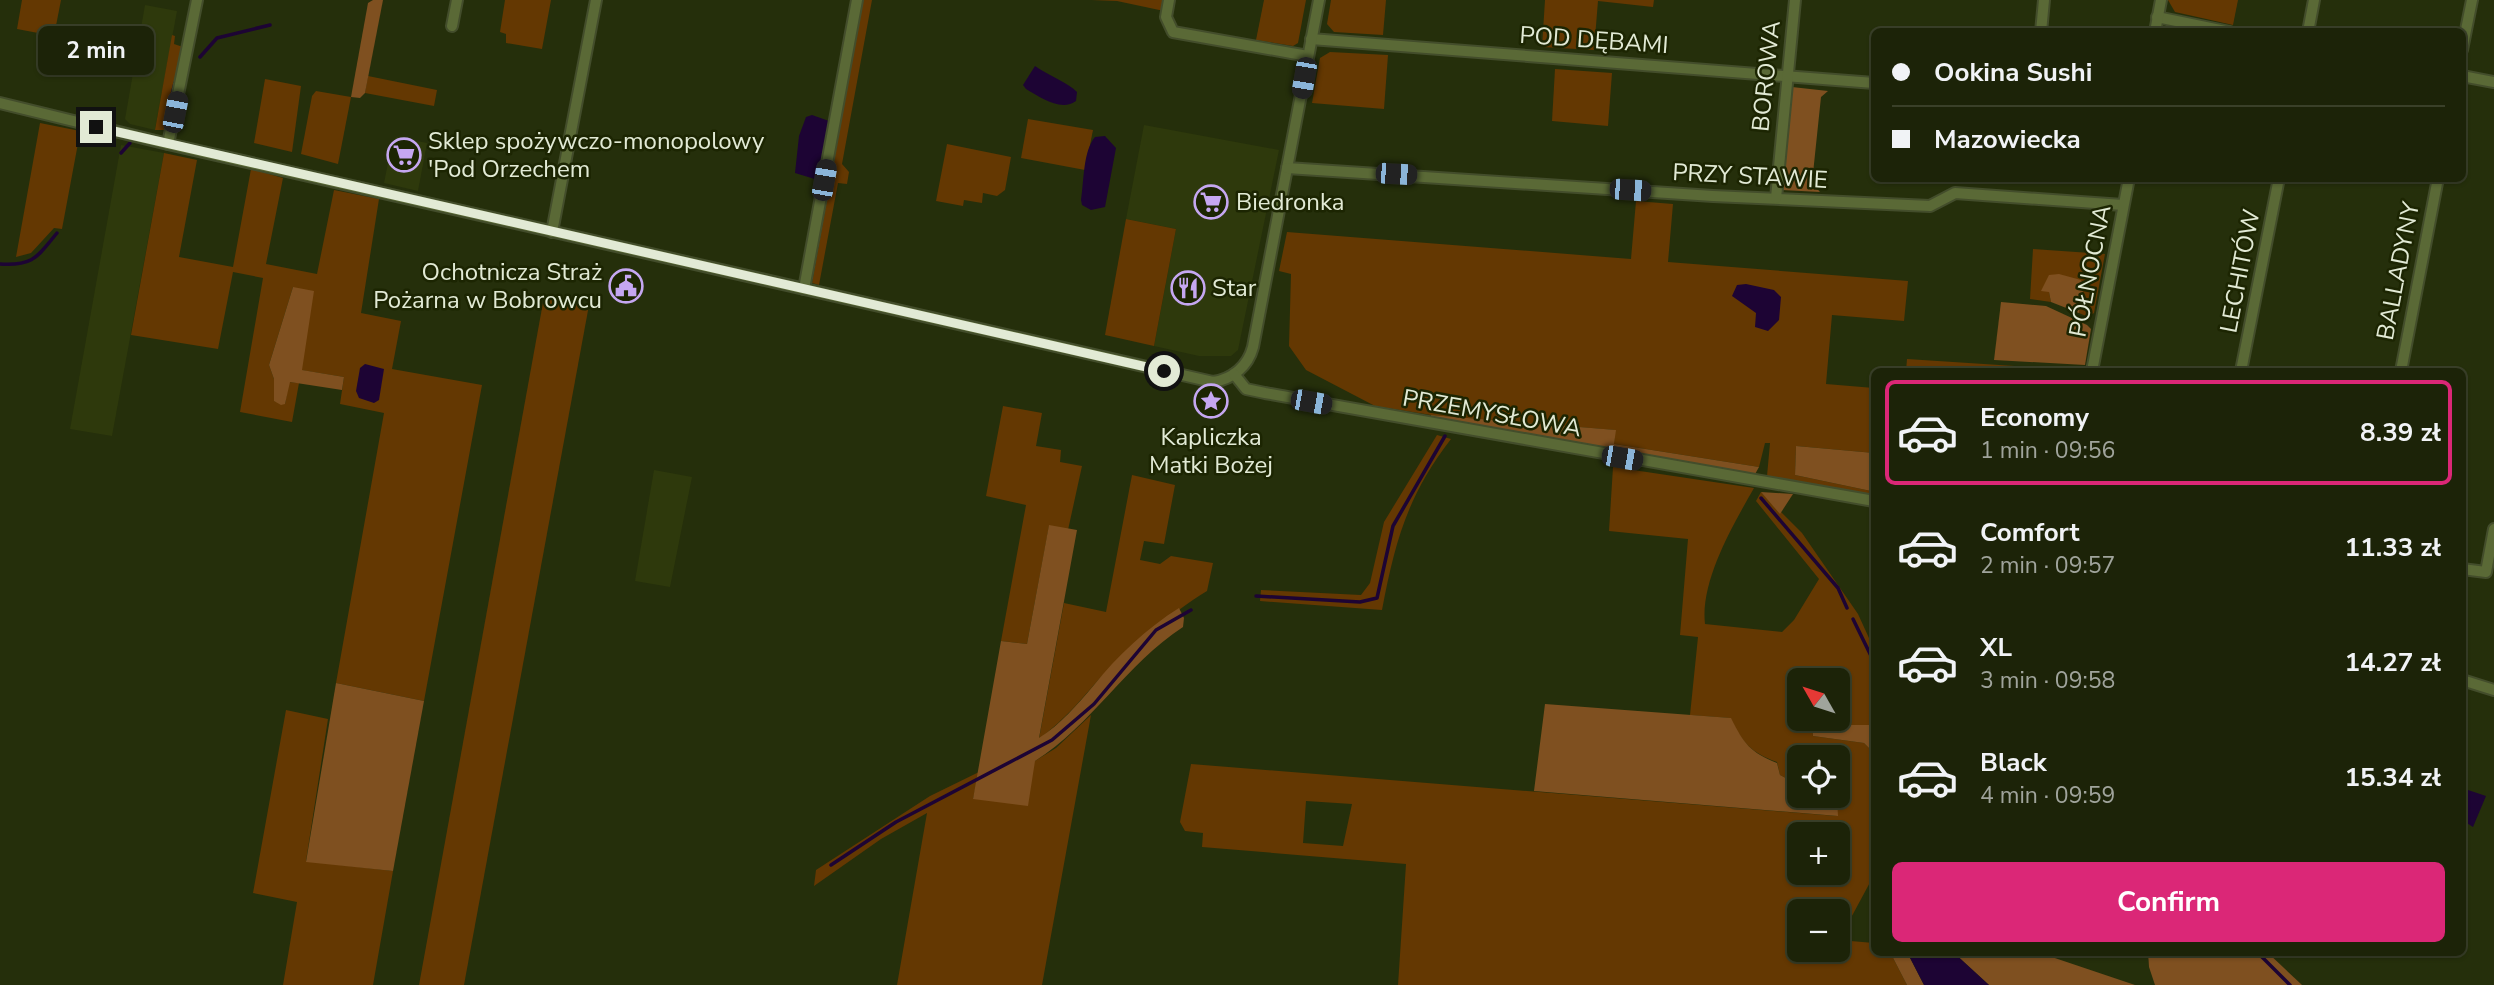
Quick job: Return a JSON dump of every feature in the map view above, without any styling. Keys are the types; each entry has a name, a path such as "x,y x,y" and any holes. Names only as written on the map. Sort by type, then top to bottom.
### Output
{"street":[{"path":"168,144 197,0"},
{"path":"452,26 457,0"},
{"path":"552,232 596,0"},
{"path":"804,289 857,0"},
{"path":"1169,0 1166,17 1173,32 1308,56"},
{"path":"0,103 168,144 1213,382 1234,374 1248,360 1253,347 1319,0"},
{"name":"BOROWA","path":"1776,198 1795,0"},
{"path":"2041,28 2044,0"},
{"path":"2156,28 2161,0"},
{"path":"2309,28 2314,0"},
{"path":"2466,30 2472,0"},
{"path":"2157,17 2211,28"},
{"name":"POD DĘBAMI","path":"1311,39 1871,83"},
{"path":"2466,77 2494,82"},
{"name":"PRZY STAWIE","path":"1287,167 1930,206 1955,193 2123,205"},
{"name":"PÓŁNOCNA","path":"2093,368 2128,182"},
{"name":"LECHITÓW","path":"2242,368 2278,182"},
{"name":"BALLADYNY","path":"2402,368 2437,182"},
{"name":"PRZEMYSŁOWA","path":"1234,374 1246,388 1265,393 1871,500"},
{"path":"2466,570 2486,572 2494,529"},
{"path":"2466,681 2494,690"}],"shaded area":[{"path":"22,0 61,0 54,36 17,29"},
{"path":"383,0 365,93 360,98 351,97 368,3"},
{"path":"505,0 551,0 542,49 506,43 506,34 500,32"},
{"path":"863,0 872,0 842,164 849,172 847,184 838,183 819,285 812,283"},
{"path":"1091,0 1166,0 1164,11 1117,1"},
{"path":"1264,0 1306,0 1298,43 1293,46 1256,40"},
{"path":"1331,0 1386,0 1383,35 1334,32 1327,24"},
{"path":"1545,0 1654,0 1653,7 1598,1 1594,50 1542,47"},
{"path":"2168,0 2238,0 2233,25 2175,12"},
{"path":"145,5 177,11 155,130 130,124 125,119"},
{"path":"172,35 175,36 174,44 183,47 169,123 165,130 155,130"},
{"path":"1330,52 1388,55 1384,109 1312,103 1320,58"},
{"path":"1035,66 1077,92 1076,101 1057,104 1026,89 1023,85"},
{"path":"1555,69 1612,73 1608,126 1552,121"},
{"path":"368,76 437,90 434,106 365,93"},
{"path":"265,79 301,86 292,152 254,143"},
{"path":"1792,87 1828,91 1821,97 1812,183 1820,192 1782,190"},
{"path":"316,91 351,97 338,164 301,154 312,96"},
{"path":"812,115 829,121 818,180 795,173 799,136 806,117"},
{"path":"1028,119 1093,130 1085,170 1021,158"},
{"path":"40,123 80,131 79,138 62,229 54,228 31,253 16,257"},
{"path":"1144,125 1279,150 1238,350 1231,356 1199,356 1154,346 1176,229 1126,219"},
{"path":"1105,136 1116,148 1105,207 1091,210 1082,205 1081,200 1086,158 1095,137"},
{"path":"396,137 427,143 418,191 384,183"},
{"path":"947,144 1011,157 1005,190 997,196 983,193 982,203 964,200 963,206 936,201"},
{"path":"121,145 164,153 112,436 70,429"},
{"path":"164,153 197,160 179,257 233,267 251,169 283,178 266,264 317,274 334,190 379,199 361,313 401,321 392,369 482,385 424,701 336,683 384,413 340,404 344,377 301,370 293,287 269,365 274,379 274,401 285,404 289,382 299,383 292,422 240,412 263,278 233,272 218,349 131,335"},
{"path":"1636,201 1673,204 1668,262 1908,281 1904,321 1832,315 1826,384 1871,388 1871,453 1796,446 1795,475 1871,491 1870,496 1767,476 1770,443 1765,443 1759,467 1614,444 1615,430 1431,415 1375,406 1306,370 1289,346 1291,274 1279,271 1287,232 1631,259"},
{"path":"1126,219 1176,229 1154,346 1105,335"},
{"path":"2033,249 2105,254 2094,313 2088,317 2079,313 2083,285 2081,280 2049,292 2051,302 2030,299"},
{"path":"2059,274 2081,280 2084,285 2079,313 2051,302 2049,292 2041,291 2049,275"},
{"path":"1746,284 1774,290 1781,297 1779,320 1768,331 1755,327 1756,313 1732,296 1737,285"},
{"path":"293,287 314,291 302,370 344,377 342,390 290,382 285,404 281,405 274,401 274,379 269,365"},
{"path":"544,297 589,305 464,985 419,985"},
{"path":"2001,302 2046,306 2087,325 2091,329 2085,365 1994,360"},
{"path":"1907,359 2046,368 1906,368"},
{"path":"365,364 384,369 379,400 374,403 359,398 356,391 360,368"},
{"path":"1003,406 1042,413 1036,446 1061,450 1060,462 1082,466 1068,530 1049,526 1027,644 1001,641 1026,505 986,496"},
{"path":"1431,415 1616,430 1614,444 1759,467 1754,476 1430,421"},
{"path":"1437,435 1451,439 1413,500 1398,541 1382,610 1260,601 1261,590 1361,595 1370,583 1384,522"},
{"path":"1796,446 1871,453 1871,491 1795,475"},
{"path":"1613,467 1754,488 1728,536 1713,572 1705,607 1705,624 1782,632 1794,620 1819,579 1756,501 1761,492 1802,533 1858,614 1871,642 1871,725 1850,725 1850,668 1787,668 1787,732 1813,732 1813,736 1864,743 1871,750 1871,881 1850,920 1850,899 1787,899 1787,962 1850,962 1850,941 1871,943 1871,956 1892,956 1907,985 1398,985 1406,864 1202,847 1203,833 1185,831 1180,822 1191,764 1837,816 1837,808 1850,808 1850,745 1787,745 1787,779 1780,775 1777,762 1760,755 1749,746 1730,718 1690,715 1698,637 1680,635 1688,539 1609,531","holes":["1306,801 1352,804 1343,846 1303,843"]},
{"path":"654,470 692,477 670,587 635,581"},
{"path":"1132,475 1175,485 1164,544 1144,541 1140,560 1160,564 1171,556 1213,563 1207,591 1162,622 1131,648 1039,739 1064,603 1106,612"},
{"path":"1761,492 1793,494 1780,514"},
{"path":"1049,525 1077,530 1039,738 1068,714 1112,664 1155,624 1179,608 1184,618 1183,627 1144,658 1074,730 1035,761 1028,806 973,799 1001,641 1027,644"},
{"path":"336,683 424,701 393,871 306,862"},
{"path":"1545,704 1731,718 1749,746 1777,763 1780,775 1787,779 1787,808 1838,808 1838,816 1534,791"},
{"path":"286,710 328,719 306,861 393,871 373,985 283,985 297,902 253,893"},
{"path":"1091,715 1042,985 897,985 927,813 881,839 814,886 816,870 930,796 979,772 973,799 1056,748"},
{"path":"1850,725 1871,725 1871,750 1864,743 1813,736 1813,732 1850,732"},
{"path":"2466,789 2486,796 2473,827 2466,823"},
{"path":"1892,956 1909,956 1924,985 1907,985"},
{"path":"1909,956 1957,956 1989,985 1924,985"},
{"path":"1957,956 2049,956 2135,985 1989,985"},
{"path":"2148,956 2271,956 2302,985 2155,985"}],"waterway":[{"path":"200,57 217,38 270,25"},
{"path":"172,95 175,83"},
{"path":"121,153 130,143"},
{"path":"0,264 20,263 34,258 57,233"},
{"path":"1256,596 1360,602 1377,598 1393,526 1445,436"},
{"path":"1761,498 1838,588 1847,608"},
{"path":"831,865 896,822 1052,740 1094,704 1156,630 1191,610"},
{"path":"1853,619 1871,656"},
{"path":"2261,956 2290,985"}],"place":[{"name":"Sklep spożywczo-monopolowy 'Pod Orzechem","path":"404,155"},
{"name":"Biedronka","path":"1211,202"},
{"name":"Ochotnicza Straż Pożarna w Bobrowcu","path":"626,286"},
{"name":"Star","path":"1188,288"},
{"name":"Kapliczka Matki Bożej","path":"1211,401"}],"route":[{"path":"96,127 1164,371"}]}
